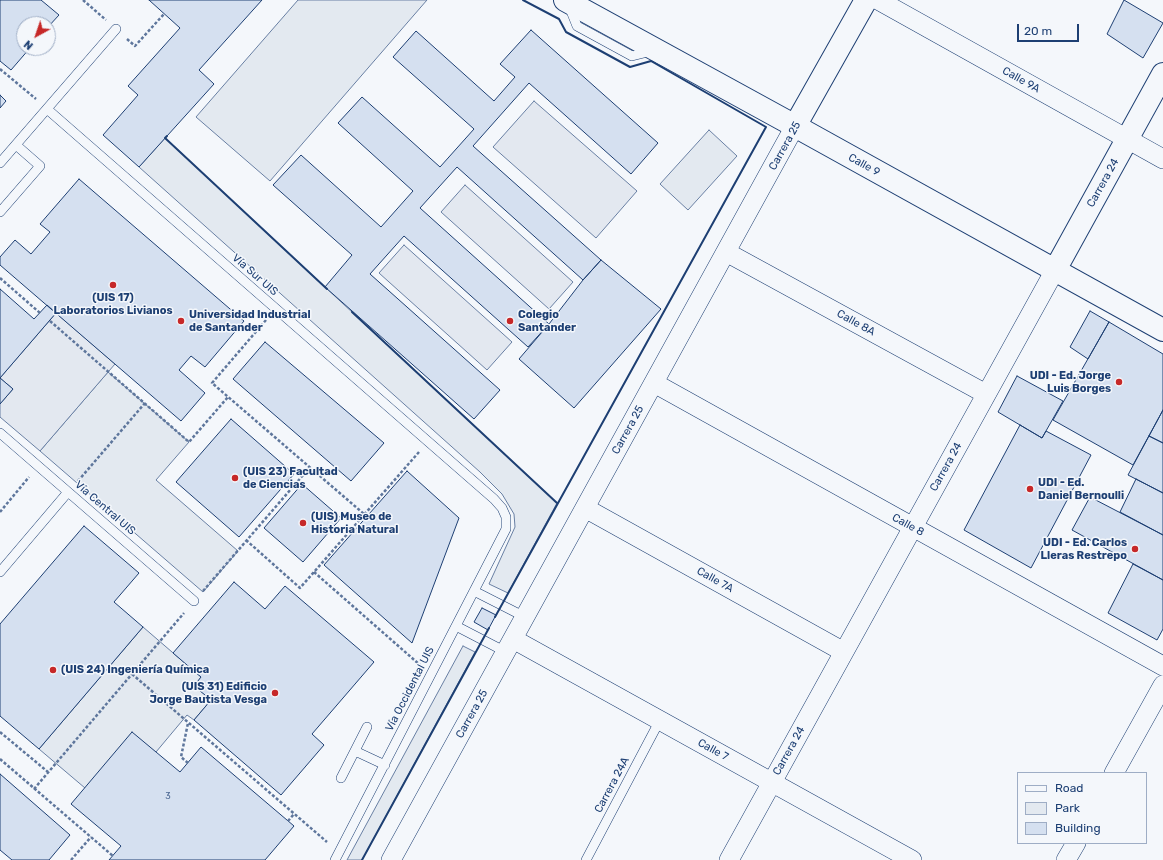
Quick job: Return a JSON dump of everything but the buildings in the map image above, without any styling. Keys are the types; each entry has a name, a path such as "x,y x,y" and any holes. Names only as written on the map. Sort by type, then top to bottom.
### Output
{"street":[{"name":"Carrera 25","path":"391,860 866,0"},
{"name":"Calle 9A","path":"878,0 1163,159"},
{"name":"Calle 9","path":"566,1 796,126 1163,330"},
{"name":"Carrera 24","path":"729,860 1163,74"},
{"name":"Calle 8A","path":"726,252 986,394"},
{"name":"Calle 8","path":"654,383 1163,666"},
{"name":"Calle 7A","path":"586,508 844,652"},
{"name":"Calle 7","path":"509,646 660,720 912,860"},
{"path":"1115,772 1163,685"},
{"path":"1066,860 1075,844"}],"lane":[{"path":"0,163 116,29"},
{"name":"Vía Sur UIS","path":"47,109 498,504 502,508 506,517 506,529"},
{"path":"0,212 40,166 16,145"},
{"name":"Vía Central UIS","path":"0,433 194,601"},
{"path":"0,572 68,492"},
{"name":"Vía Occidental UIS","path":"337,856 506,529"},
{"path":"474,591 525,617"},
{"path":"456,626 509,646"},
{"name":"Carrera 24A","path":"586,860 660,720"},
{"path":"341,778 367,727"},
{"path":"355,751 384,765"}],"path":[{"path":"0,68 47,109"},
{"path":"0,278 40,313"},
{"path":"276,309 212,383 364,514"},
{"path":"50,321 189,442 228,396"},
{"path":"68,492 145,403"},
{"path":"246,540 300,588 428,442"},
{"path":"1,509 39,466"},
{"path":"34,789 310,466"},
{"path":"314,572 431,675"},
{"path":"132,674 294,814 337,856"},
{"path":"188,723 181,757 188,763"},
{"path":"0,732 48,772"},
{"path":"0,759 112,856"},
{"path":"288,821 294,814"},
{"path":"71,860 90,837"}],"green space":[{"path":"298,0 427,0 270,181 196,117"},
{"path":"709,130 737,156 688,210 660,184"},
{"path":"165,138 557,503 508,593 489,584 515,527 514,514 502,494 480,472 139,167"},
{"path":"108,372 189,442 156,480 238,551 203,592 40,451"},
{"path":"143,627 201,677 195,686 211,700 194,720 187,715 156,752 85,788 39,749"},
{"path":"463,646 475,652 362,860 347,860"}],"shaded area":[{"path":"534,101 637,191 596,238 493,147"},
{"path":"465,185 573,282 549,309 441,212"},
{"path":"404,245 512,342 487,370 379,273"},
{"path":"56,313 115,364 40,451 0,417 0,404 13,389 0,378"}],"wall":[{"path":"495,617 766,127 651,61 630,67 566,32 559,19 523,0"},
{"path":"167,136 165,138 327,289"},
{"path":"352,312 557,503"},
{"path":"362,860 489,628"}],"place":[{"name":"(UIS 17) Laboratorios Livianos","path":"113,285"},
{"name":"Universidad Industrial de Santander","path":"181,321"},
{"name":"Colegio Santander","path":"510,321"},
{"name":"UDI - Ed. Jorge Luis Borges","path":"1119,382"},
{"name":"(UIS 23) Facultad de Ciencias","path":"235,478"},
{"name":"UDI - Ed. Daniel Bernoulli","path":"1030,489"},
{"name":"(UIS) Museo de Historia Natural","path":"303,523"},
{"name":"UDI - Ed. Carlos Lleras Restrepo","path":"1135,549"},
{"name":"(UIS 24) Ingeniería Química","path":"53,670"},
{"name":"(UIS 31) Edificio Jorge Bautista Vesga","path":"275,693"}]}
